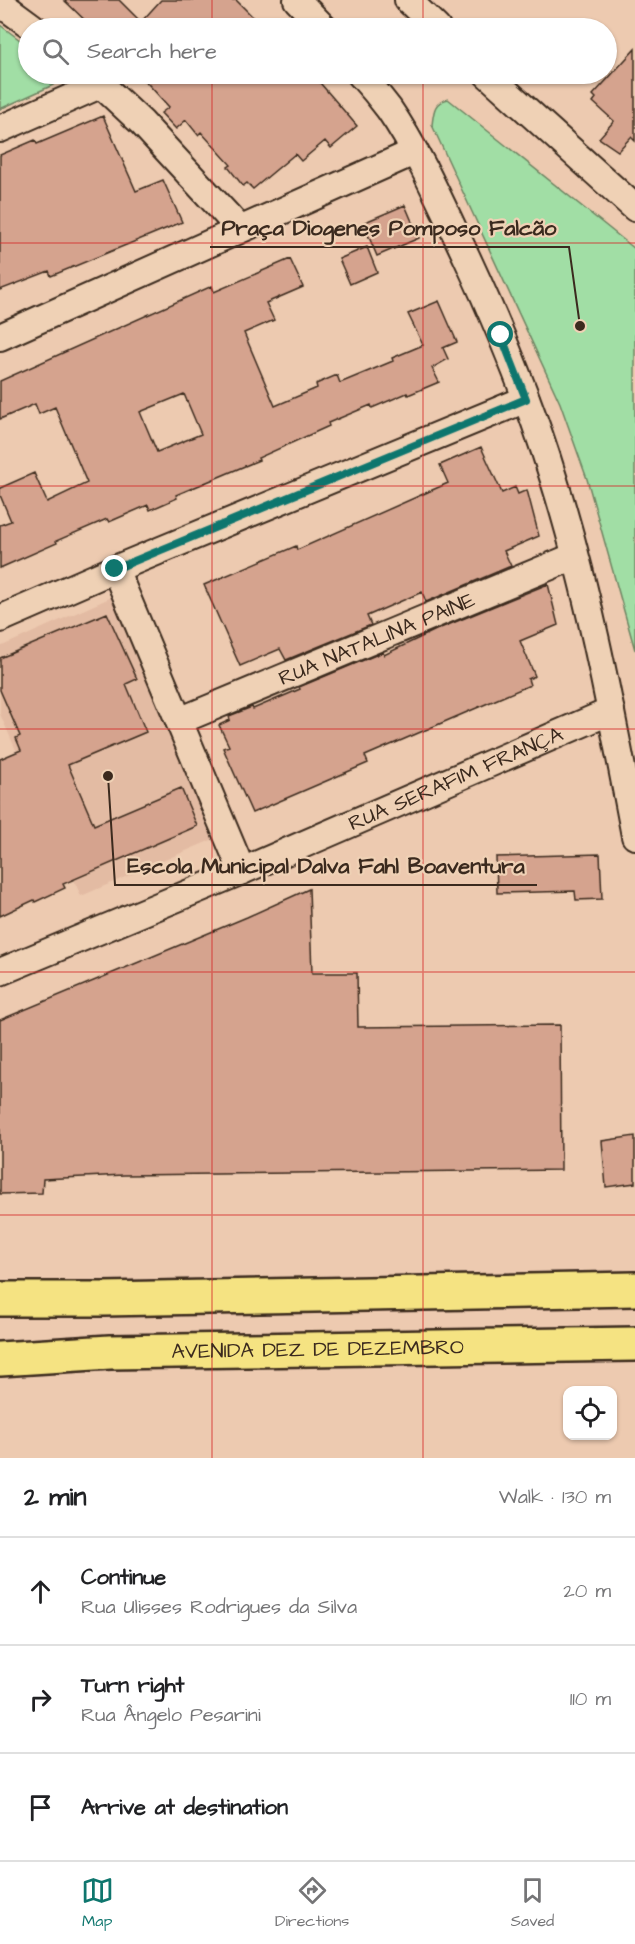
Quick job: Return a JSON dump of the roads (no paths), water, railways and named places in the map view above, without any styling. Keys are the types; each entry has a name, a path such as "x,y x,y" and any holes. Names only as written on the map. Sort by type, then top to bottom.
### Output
{"highway":[{"path":"0,1299 635,1290"},
{"name":"AVENIDA DEZ DE DEZEMBRO","path":"0,1359 110,1352 635,1344"}],"street":[{"path":"297,0 314,18"},
{"path":"408,0 425,18"},
{"path":"0,3 20,18"},
{"path":"0,129 86,84"},
{"path":"101,84 142,123 240,230"},
{"path":"374,84 414,152 474,273 526,399 553,476 575,556 611,711 635,836"},
{"path":"498,84 634,206"},
{"path":"0,337 414,152"},
{"path":"0,619 526,399"},
{"name":"RUA NATALINA PAINE","path":"179,721 575,556"},
{"path":"115,569 242,871"},
{"name":"RUA SERAFIM FRANÇA","path":"0,972 242,871 611,711"}],"place":[{"name":"Praça Diogenes Pomposo Falcão","path":"580,326"},
{"name":"Escola Municipal Dalva Fahl Boaventura","path":"108,776"}]}
